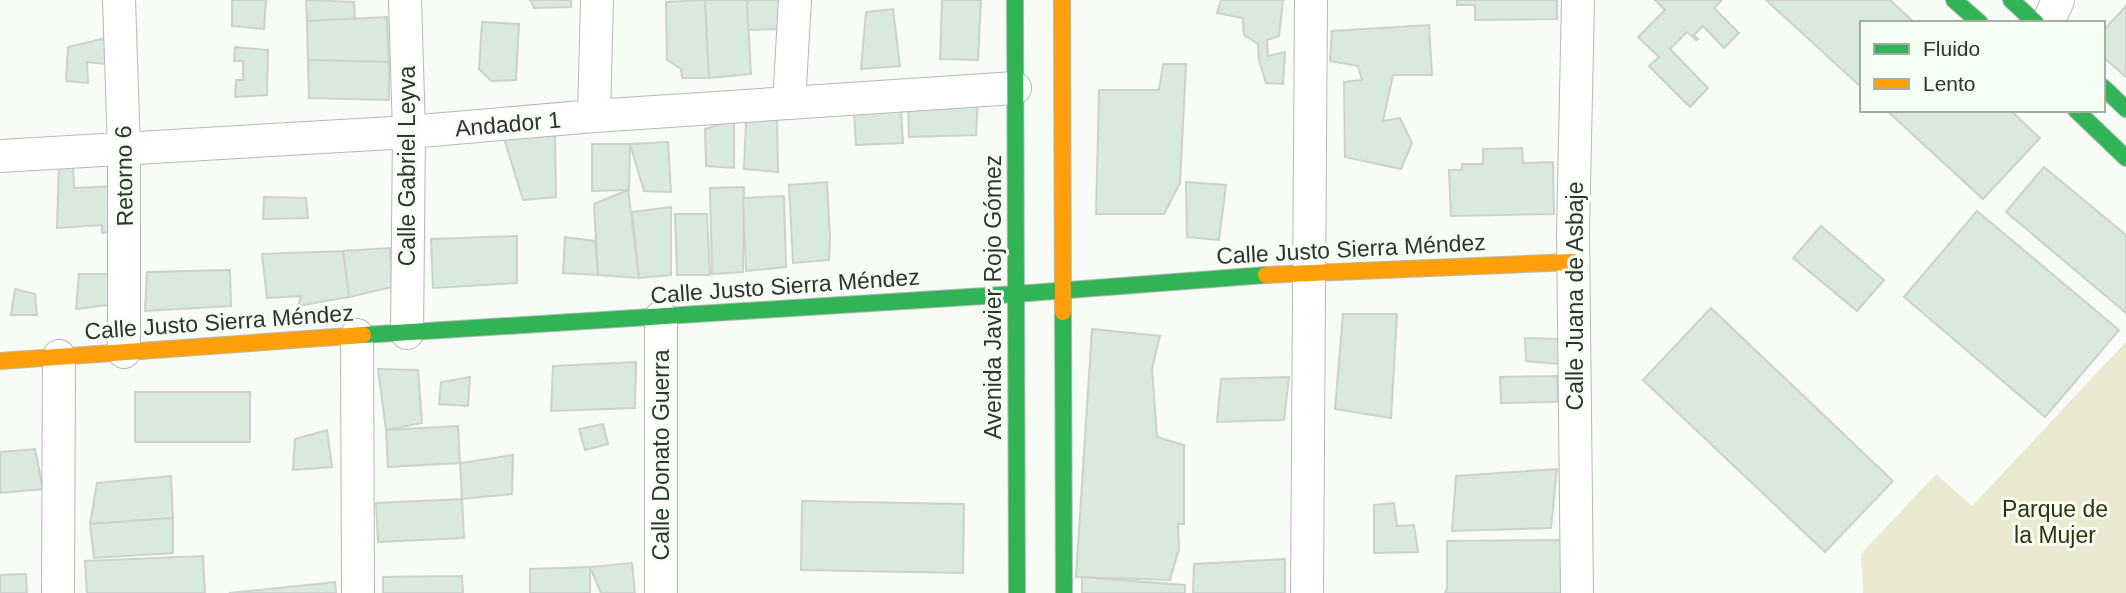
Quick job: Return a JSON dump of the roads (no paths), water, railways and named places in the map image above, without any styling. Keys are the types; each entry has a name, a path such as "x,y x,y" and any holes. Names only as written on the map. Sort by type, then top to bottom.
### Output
{"street":[{"name":"Retorno 6","path":"118,0 124,148 124,352"},
{"name":"Calle Gabriel Leyva","path":"405,0 409,132 407,333"},
{"path":"594,116 597,0"},
{"path":"789,103 795,0"},
{"name":"Avenida Javier Rojo Gómez","path":"1015,0 1017,593"},
{"path":"1062,0 1064,593"},
{"path":"1307,593 1311,0"},
{"name":"Calle Juana de Asbaje","path":"1577,593 1573,262 1578,0"},
{"path":"1954,0 1978,21"},
{"path":"2011,0 2034,21"},
{"path":"2049,21 2058,0"},
{"name":"Andador 1","path":"0,156 409,132 594,116 1016,88"},
{"path":"2105,89 2126,109"},
{"path":"2078,112 2126,158"},
{"name":"Calle Justo Sierra Méndez","path":"0,361 357,335 1016,294 1308,272 1573,262"},
{"name":"Calle Donato Guerra","path":"661,317 661,593"},
{"path":"357,335 358,593"},
{"path":"58,593 59,356"}],"park label":[{"name":"Parque de la Mujer","path":"2055,522"}]}
